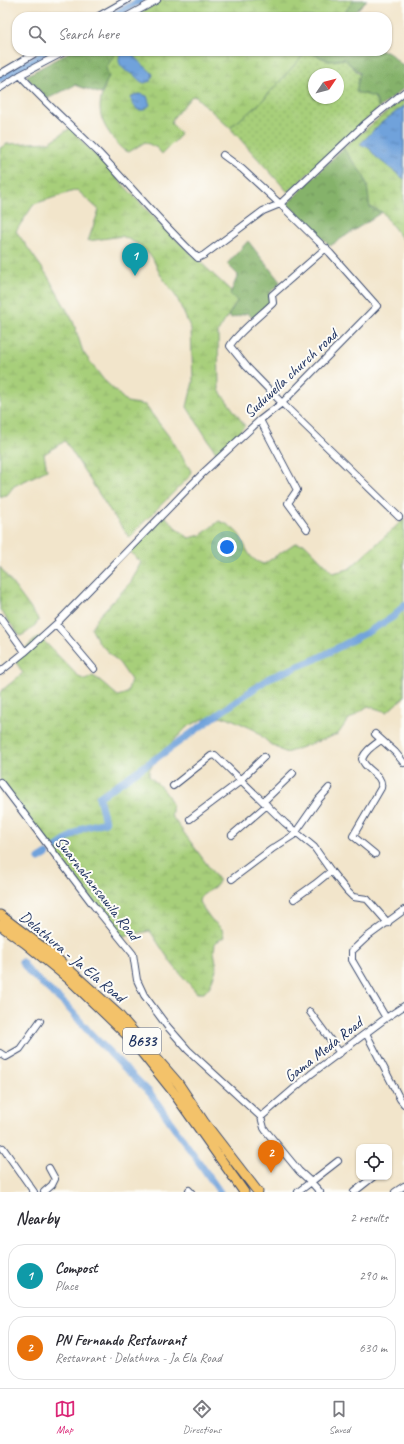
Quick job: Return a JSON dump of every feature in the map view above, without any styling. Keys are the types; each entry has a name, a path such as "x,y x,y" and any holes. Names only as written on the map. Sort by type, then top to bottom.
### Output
{"main road":[{"name":"Delathura - Ja Ela Road","path":"0,915 54,956 118,1014 178,1083 204,1122 258,1192"},
{"name":"Delathura - Ja Ela Road","path":"0,925 25,943 69,980 131,1039 171,1089 244,1192"}],"street":[{"path":"106,12 127,0"},
{"path":"135,12 157,0"},
{"path":"0,74 31,56"},
{"path":"0,88 57,56"},
{"path":"20,76 98,153 138,197 198,258 263,211 280,204 366,123 404,92"},
{"name":"Suduwella church road","path":"0,672 56,624 203,473 260,420 282,403 377,306 326,248 242,169 223,155"},
{"path":"326,248 272,294 273,303 238,336 230,346 246,367 400,517"},
{"path":"260,420 297,490 288,503 307,530"},
{"path":"0,617 25,652"},
{"path":"56,624 94,669"},
{"path":"374,734 395,752 404,763"},
{"path":"375,854 353,836 381,788 382,783 380,779 363,764 362,759 368,750 381,740"},
{"path":"173,786 214,755 297,833 314,847 331,871 353,897 367,899 388,923"},
{"path":"190,819 241,780 264,757"},
{"path":"232,835 266,803 293,773"},
{"name":"Swarnahansawila Road","path":"0,782 94,906 133,954 137,980 144,995 167,1026 188,1050 262,1118"},
{"path":"232,879 272,849 297,833 328,788"},
{"path":"294,900 331,871"},
{"path":"386,1018 352,960 352,951 404,910"},
{"name":"Gama Meda Road","path":"262,1118 288,1093 386,1018 404,1007"},
{"path":"310,1012 340,1053"},
{"path":"0,1053 6,1057 20,1049 40,1022"},
{"path":"366,1033 374,1051 404,1104"},
{"path":"262,1118 266,1131 299,1171 320,1192"},
{"path":"3,1148 34,1192"},
{"path":"298,1192 338,1161"},
{"path":"44,1192 55,1179 49,1168"},
{"path":"354,1192 369,1180"},
{"path":"395,1192 404,1186"}],"green space":[{"path":"163,0 354,0 345,12 142,12"},
{"path":"354,0 367,0 355,12 345,12"},
{"path":"62,56 114,56 106,68 109,76 101,94 75,85 47,99 26,76"},
{"path":"114,56 302,56 261,102 230,128 196,97 192,96 173,118 171,123 180,133 179,137 162,154 157,148 145,142 129,152 124,150 116,143 107,130 103,122 100,108 102,93 109,76 106,68"},
{"path":"302,56 318,56 329,61 344,59 364,81 379,108 288,192 230,128 261,102"},
{"path":"318,56 392,56 404,67 404,88 379,108 375,97 356,92 360,73 344,59 329,61"},
{"path":"404,98 404,241 382,212 370,207 367,185 364,176 343,148"},
{"path":"70,128 163,227 231,291 230,294 237,301 218,332 219,390 245,426 217,454 187,407 193,382 191,329 177,298 160,274 152,257 138,244 122,236 88,241 99,210 77,190 34,204 16,231 47,275 73,321 83,352 103,379 127,402 145,405 174,443 191,471 189,477 138,528 130,538 110,511 65,441 44,454 47,470 14,486 7,495 0,497 0,148 7,144 50,142"},
{"path":"343,148 364,176 367,185 370,207 382,212 330,246 287,204"},
{"path":"248,241 281,283 269,293 270,302 253,318 247,313 232,318 228,316 237,301 230,294 238,275 227,264"},
{"path":"164,515 176,528 189,538 201,535 219,521 225,523 238,533 251,557 254,560 264,564 295,543 305,544 333,573 349,569 404,519 404,697 387,712 368,706 348,720 338,734 286,753 269,743 255,730 227,717 203,719 187,727 158,757 149,770 149,776 162,788 172,804 171,815 219,881 217,885 200,897 199,902 211,919 222,929 224,937 215,943 214,952 217,967 210,986 204,993 197,993 172,964 150,931 123,936 116,931 0,779 0,692 23,673 14,659 39,636 79,677 85,680 93,676 118,696 127,693 131,680 120,664 99,643 91,628 98,617 131,582 141,562 129,551"},
{"path":"0,567 39,620 31,630 20,636 0,610"}],"water":[{"path":"120,56 134,56 153,74 151,81 144,83 139,80 120,65"},
{"path":"140,94 147,96 150,105 144,110 138,110 132,103 131,98 134,95"},
{"path":"404,106 404,179 376,157 369,148 360,144 381,123"}],"waterway":[{"path":"119,12 141,0"},
{"path":"0,79 40,56"},
{"path":"56,847 83,828 105,822 99,797 269,678 316,659 366,633 393,617 404,605"},
{"path":"39,859 47,854"},
{"path":"22,962 30,973 66,1005 92,1035 150,1093 220,1192"}],"place":[{"name":"Compost","path":"135,276"},
{"name":"PN Fernando Restaurant","path":"271,1173"}]}
